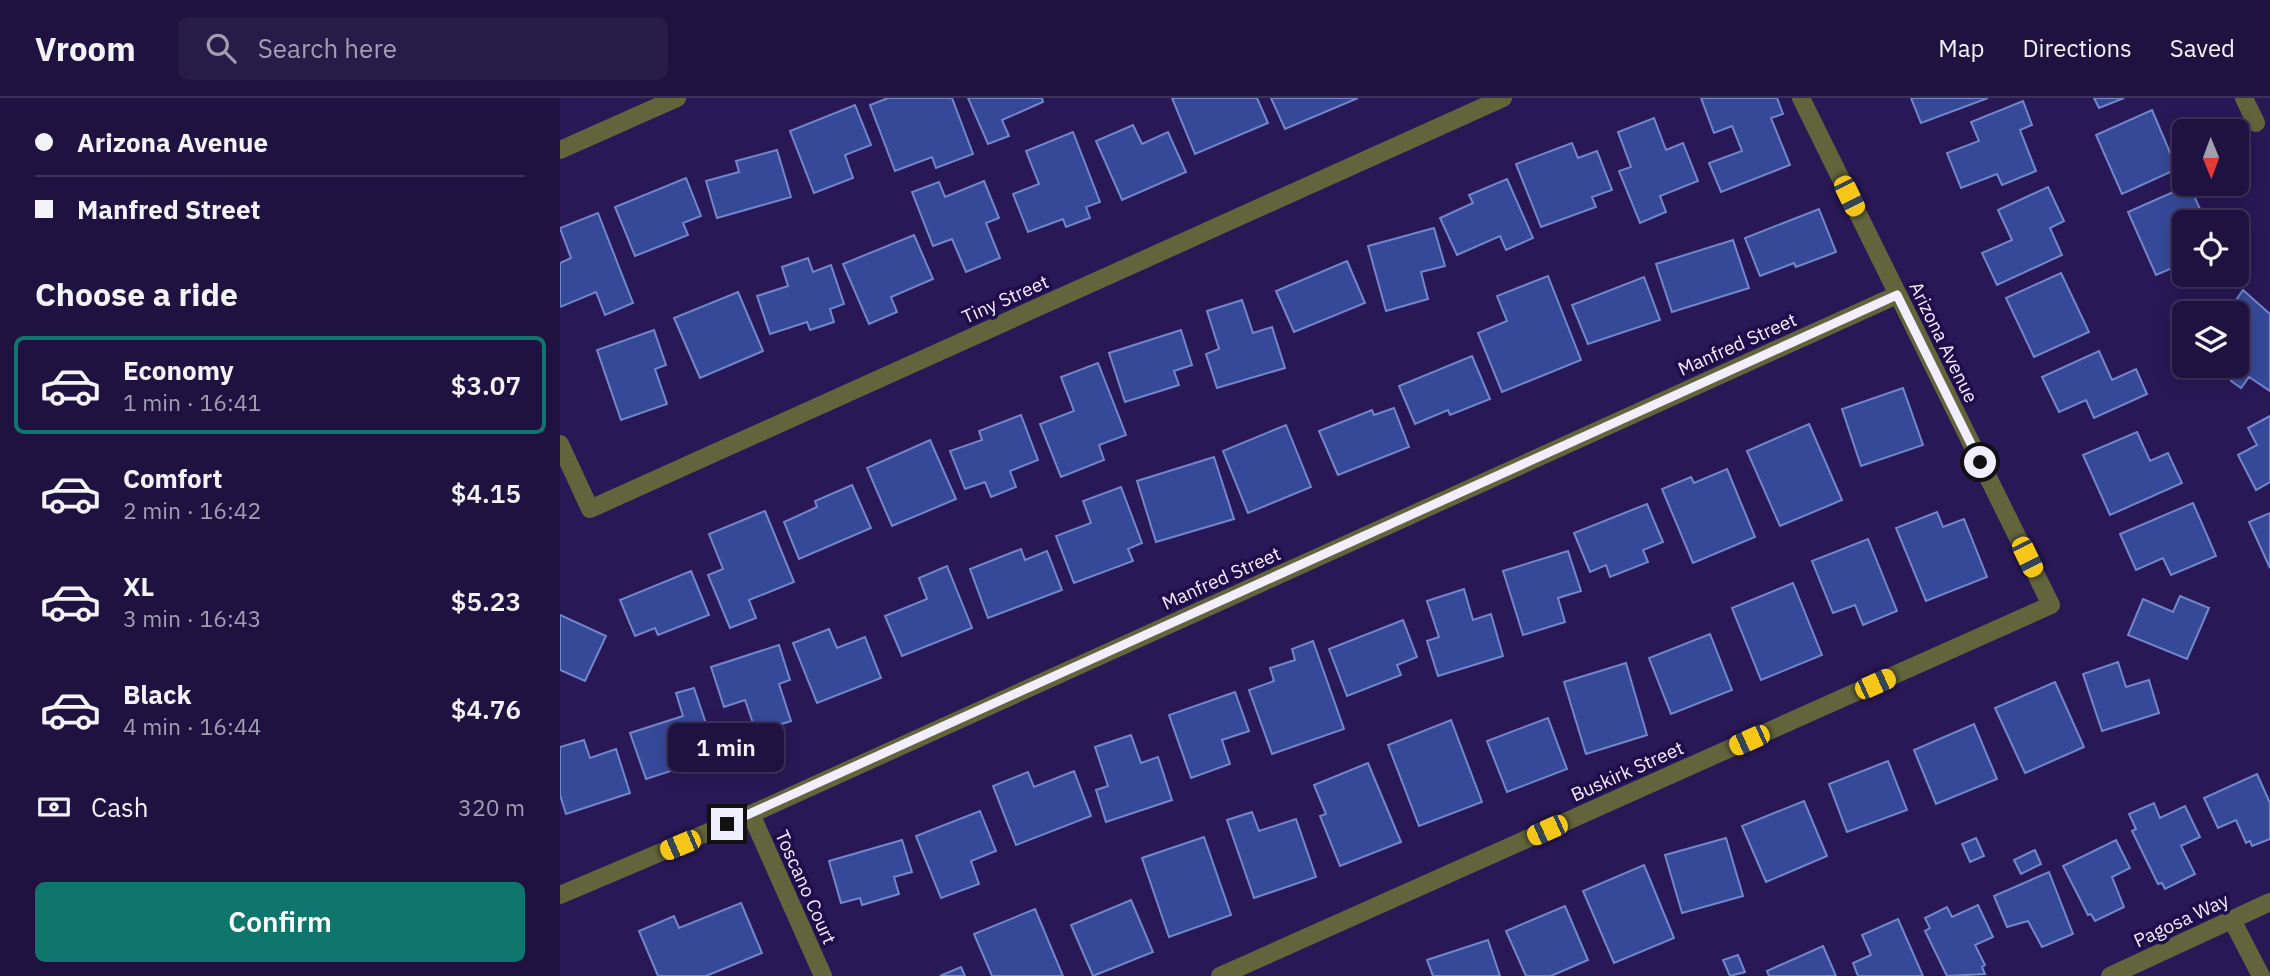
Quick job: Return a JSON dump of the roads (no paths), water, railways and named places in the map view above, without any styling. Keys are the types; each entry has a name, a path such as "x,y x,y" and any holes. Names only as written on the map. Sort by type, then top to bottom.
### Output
{"street":[{"path":"560,150 677,98"},
{"name":"Tiny Street","path":"560,444 590,509 1503,98"},
{"name":"Arizona Avenue","path":"1801,98 2051,605"},
{"path":"2244,98 2256,123"},
{"name":"Manfred Street","path":"560,895 751,814 1897,295"},
{"name":"Buskirk Street","path":"1220,976 2051,605"},
{"name":"Toscano Court","path":"751,814 823,976"},
{"name":"Pagosa Way","path":"2110,976 2270,902"},
{"path":"2232,920 2262,976"}]}
